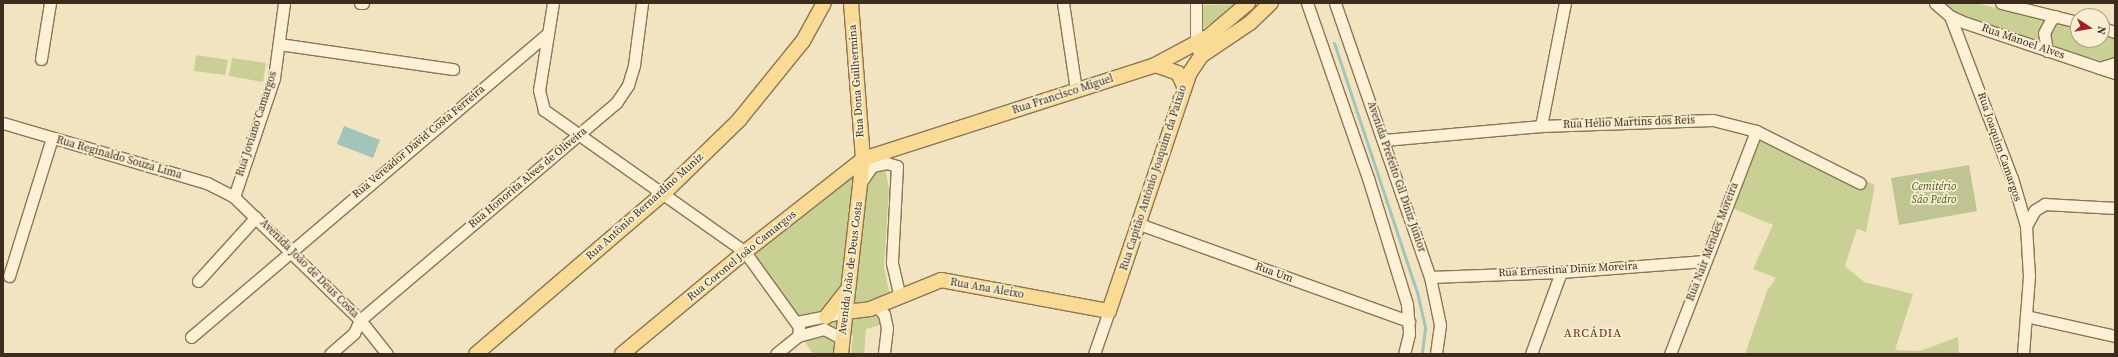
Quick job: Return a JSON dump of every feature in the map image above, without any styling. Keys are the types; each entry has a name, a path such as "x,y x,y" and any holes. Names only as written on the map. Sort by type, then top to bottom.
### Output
{"main road":[{"name":"Rua Dona Guilhermina","path":"849,3 863,159"},
{"name":"Rua Francisco Miguel","path":"1198,50 1248,3"},
{"name":"Rua Francisco Miguel","path":"863,159 1198,50 1250,23 1272,3"},
{"name":"Rua Antônio Bernardino Muniz","path":"476,354 664,193 739,120 803,41 825,4"},
{"name":"Rua Capitão Antônio Joaquim da Paixão","path":"1109,312 1184,86 1198,50"},
{"path":"1155,65 1178,73 1184,86"},
{"name":"Avenida João de Deus Costa","path":"841,354 847,289 863,159"},
{"name":"Rua Coronel João Camargos","path":"622,354 745,252 863,159"},
{"name":"Rua Ana Aleixo","path":"846,312 876,306 941,280 1109,312"},
{"path":"826,317 838,304 847,289"}],"street":[{"path":"41,59 50,3"},
{"name":"Rua Joviano Camargos","path":"234,197 274,78 284,3"},
{"path":"553,3 539,90 544,110 578,136 664,193 745,252 797,322 798,336"},
{"name":"Rua Honorita Alves de Oliveira","path":"330,354 354,333 360,320 616,103 628,85 634,65 642,3"},
{"path":"1063,3 1076,90"},
{"name":"Rua Capitão Antônio Joaquim da Paixão","path":"1196,3 1198,50"},
{"path":"1307,3 1368,178 1407,304 1409,321 1404,354"},
{"name":"Avenida Prefeito Gil Diniz Júnior","path":"1335,3 1384,140 1430,277 1440,325 1436,354"},
{"path":"1541,126 1566,3"},
{"name":"Rua Manoel Alves","path":"1934,3 1950,16 2047,51 2115,73"},
{"path":"2001,3 2070,20"},
{"name":"Rua Joaquim Camargos","path":"1950,16 2012,178 2026,226 2029,276 2023,354"},
{"path":"2047,51 2044,33 2050,20 2056,16"},
{"name":"Rua Vereador David Costa Ferreira","path":"191,337 290,250 547,34"},
{"path":"279,44 454,69"},
{"path":"2099,68 2115,63"},
{"name":"Rua Hélio Martins dos Reis","path":"1384,140 1541,126 1713,120 1756,131 1860,183"},
{"name":"Rua Reginaldo Souza Lima","path":"3,123 207,183 234,197"},
{"name":"Rua Nair Mendes Moreira","path":"1670,354 1756,131"},
{"path":"9,276 52,138"},
{"path":"898,148 892,263 900,297"},
{"name":"Avenida João de Deus Costa","path":"861,182 872,166 887,162 897,166"},
{"name":"Avenida João de Deus Costa","path":"234,197 360,320 384,349 392,354"},
{"path":"2026,226 2036,210 2045,204 2115,208"},
{"path":"198,281 256,217"},
{"name":"Rua Um","path":"1139,224 1409,321"},
{"name":"Rua Ernestina Diniz Moreira","path":"1430,277 1561,272 1705,261"},
{"path":"1531,354 1561,272"},
{"path":"876,306 884,314 887,328 884,354"},
{"path":"797,322 846,312"},
{"name":"Rua Capitão Antônio Joaquim da Paixão","path":"1094,354 1109,312"},
{"path":"2026,316 2115,336"},
{"path":"776,354 798,336 824,329 843,339"}],"green space":[{"path":"1941,3 1975,3 2070,26 2070,48 2110,48 2110,36 2115,38 2115,65 1998,30 1957,15"},
{"path":"1240,4 1201,30 1199,18 1204,5"},
{"path":"196,55 228,60 225,75 194,71"},
{"path":"232,58 266,63 263,82 229,76"},
{"path":"1757,137 1862,190 1866,181 1875,185 1866,232 1857,229 1845,266 1864,282 1913,294 1895,350 1920,351 1958,337 1959,354 1745,354 1767,291 1776,278 1753,269 1773,225 1730,207"},
{"name":"Cemitério São Pedro","path":"1969,165 1977,211 1899,225 1891,178"},
{"path":"885,169 889,188 884,267 890,296 880,325 866,329 864,354 851,354 853,335 839,333 837,354 813,354 750,258 839,180"}],"water":[{"path":"344,126 380,140 373,158 337,144"}],"waterway":[{"path":"1334,43 1417,292 1425,328 1422,354"}],"district":[{"name":"ARCÁDIA","path":"1593,334"}]}
